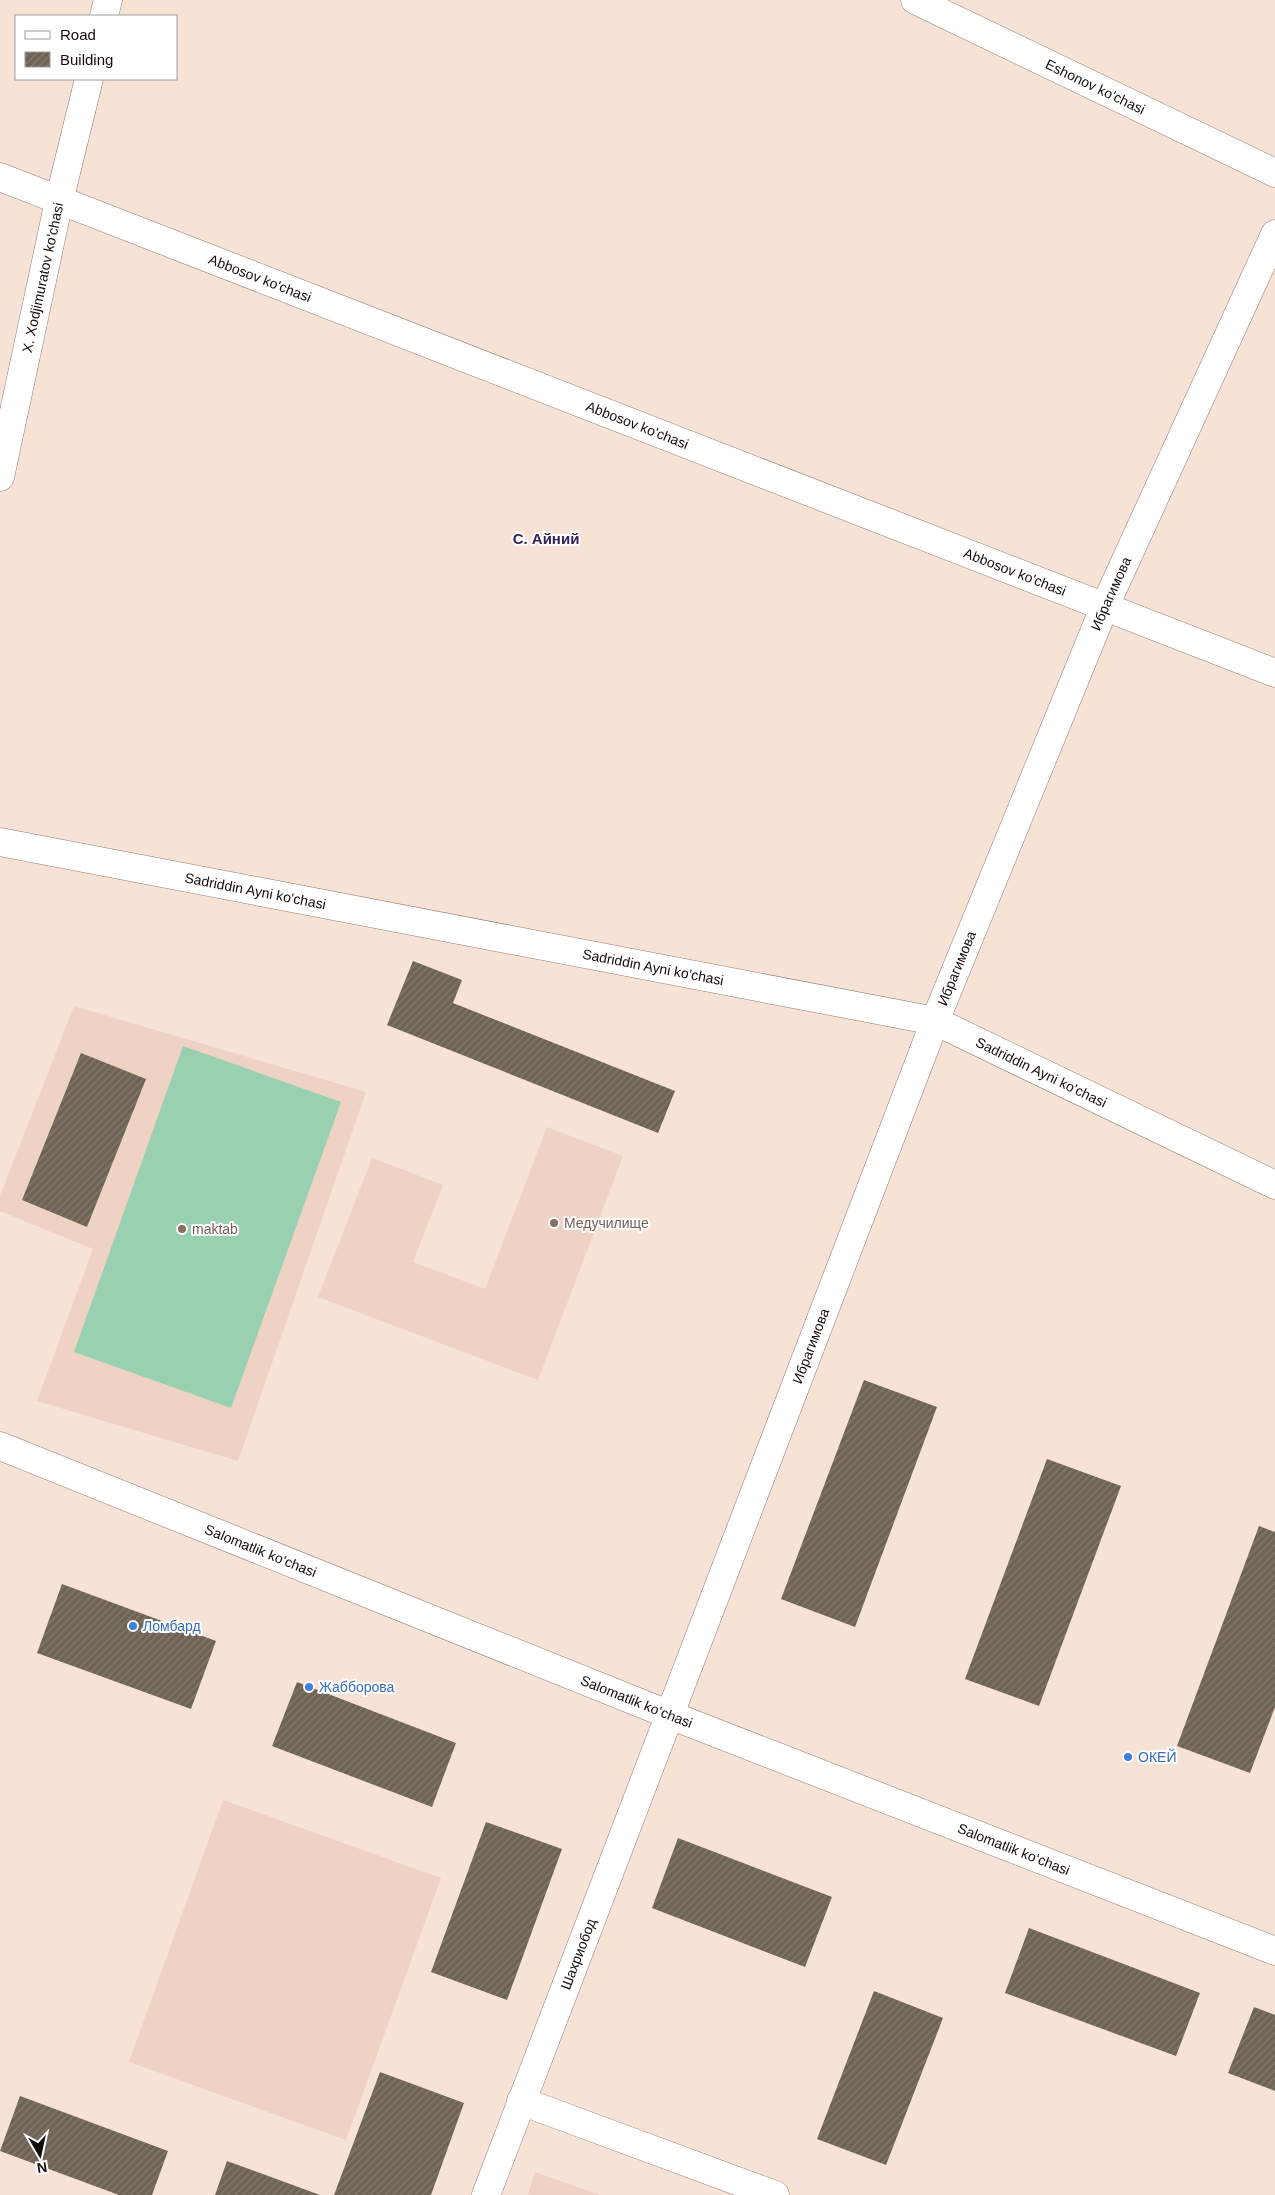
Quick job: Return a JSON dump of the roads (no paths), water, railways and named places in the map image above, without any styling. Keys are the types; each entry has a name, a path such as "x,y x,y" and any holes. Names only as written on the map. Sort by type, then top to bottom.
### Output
{"street":[{"path":"104,15 108,0"},
{"name":"Eshonov ko'chasi","path":"915,0 1275,173"},
{"name":"X. Xodjimuratov ko'chasi","path":"0,477 59,201 88,80"},
{"name":"Abbosov ko'chasi","path":"0,177 1275,673"},
{"name":"Ибрагимова","path":"670,1715 935,1021 1104,608 1275,234"},
{"name":"Sadriddin Ayni ko'chasi","path":"0,842 935,1021 1275,1185"},
{"name":"Salomatlik ko‘chasi","path":"0,1446 670,1715 1275,1951"},
{"name":"Шахриобод","path":"486,2195 670,1715"},
{"path":"521,2101 775,2195"}],"place":[{"name":"Медучилище","path":"554,1223"},
{"name":"maktab","path":"182,1229"},
{"name":"Ломбард","path":"133,1626"},
{"name":"Жабборова","path":"309,1687"},
{"name":"ОКЕЙ","path":"1128,1757"}],"district":[{"name":"С. Айний","path":"546,539"}]}
